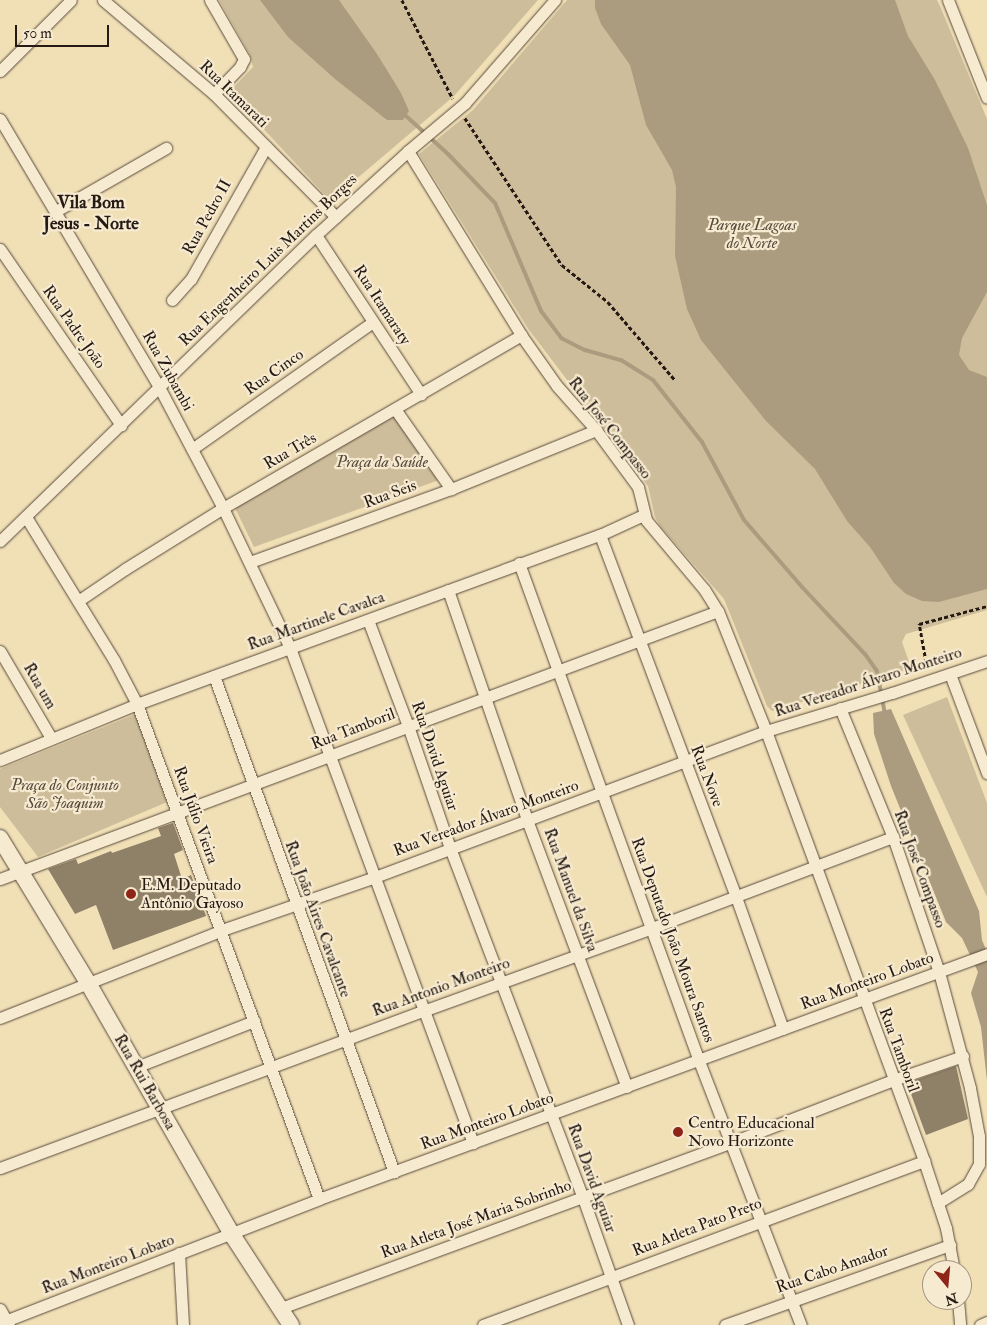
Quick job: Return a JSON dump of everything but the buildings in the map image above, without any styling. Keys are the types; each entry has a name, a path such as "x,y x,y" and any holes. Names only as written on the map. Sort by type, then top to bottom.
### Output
{"street":[{"path":"0,71 71,0"},
{"name":"Rua Itamarati","path":"103,0 214,94 336,217"},
{"path":"210,0 244,59 240,67 214,94"},
{"name":"Rua Engenheiro Luis Martins Borges","path":"0,541 316,235 412,147 458,109 555,0"},
{"path":"948,0 987,98"},
{"name":"Rua Zubambi","path":"0,119 159,387 223,508 290,648 472,1143"},
{"name":"Rua Pedro II","path":"172,300 191,279 266,147"},
{"name":"Rua José Compasso","path":"412,147 522,335 558,386 596,430 638,487 642,496 643,515"},
{"path":"56,212 166,148"},
{"name":"Rua Itamaraty","path":"316,235 421,394"},
{"name":"Rua Padre João","path":"0,249 121,425"},
{"name":"Rua Cinco","path":"192,449 374,322"},
{"name":"Rua Três","path":"78,601 117,574 223,508 396,410 522,335"},
{"path":"396,410 451,489"},
{"name":"Rua Seis","path":"250,562 451,489 596,430"},
{"path":"643,515 704,589 718,611 766,731"},
{"name":"Rua Martinele Cavalca","path":"0,760 137,704 600,535 643,515"},
{"name":"Rua Júlio Vieira","path":"26,517 114,660 137,704 222,930 269,1068 319,1199"},
{"name":"Rua Nove","path":"600,535 736,897 783,1029"},
{"name":"Rua Deputado João Moura Santos","path":"519,563 556,671 603,792 699,1061 801,1325"},
{"name":"Rua Manuel da Silva","path":"448,590 527,820 627,1087"},
{"name":"Rua Tamboril","path":"0,879 718,611"},
{"name":"Rua David Aguiar","path":"368,620 408,726 450,848 583,1198 628,1325"},
{"name":"Rua um","path":"0,651 51,738"},
{"name":"Rua Vereador Álvaro Monteiro","path":"0,1018 222,930 375,877 766,731 987,661"},
{"path":"950,674 987,773"},
{"name":"Rua João Aires Cavalcante","path":"214,676 344,1040 394,1172"},
{"name":"Rua José Compasso","path":"840,708 893,837 939,972 963,1056 979,1136 980,1164 968,1184 938,1203"},
{"name":"Rua Tamboril","path":"766,731 814,866 924,1161 938,1203 952,1260"},
{"name":"Rua Antonio Monteiro","path":"0,1168 736,897 893,837"},
{"name":"Rua Rui Barbosa","path":"0,838 88,983 231,1233 291,1325"},
{"name":"Rua Monteiro Lobato","path":"5,1323 319,1199 864,1001 987,954"},
{"path":"136,1067 254,1022"},
{"name":"Rua Atleta José Maria Sobrinho","path":"281,1308 583,1198 893,1080 963,1056"},
{"name":"Rua Atleta Pato Preto","path":"483,1325 760,1220 924,1161"},
{"name":"Rua Cabo Amador","path":"725,1325 950,1245"},
{"path":"179,1253 183,1325"},
{"path":"0,1309 5,1323"},
{"path":"959,1310 960,1325"},
{"path":"980,1325 987,1322"}],"path":[{"path":"402,0 458,109 478,134 562,265 608,302 674,380"},
{"path":"930,680 919,624 987,606"}],"green space":[{"path":"219,0 538,0 454,96 334,198 327,197 229,92 253,67 250,55"},
{"name":"Parque Lagoas do Norte","path":"567,0 937,0 987,119 987,610 906,634 902,642 909,662 906,670 772,711 767,706 724,599 660,526 655,517 648,486 529,330 419,154 473,110"},
{"name":"Praça da Saúde","path":"395,414 439,480 254,547 234,506"},
{"path":"947,697 987,803 987,897 903,715"},
{"name":"Praça do Conjunto São Joaquim","path":"136,714 167,802 38,857 0,807 0,769"}],"shaded area":[{"path":"260,0 339,0 377,54 401,93 409,111 403,120 387,120 335,79 288,37"},
{"path":"595,0 895,0 908,36 935,80 968,148 987,205 987,292 962,338 959,355 969,370 987,377 987,589 939,602 922,601 906,594 894,583 870,547 847,521 815,469 766,421 701,340 687,309 675,256 676,187 672,170 646,125 630,65 601,24 595,8"},
{"path":"891,709 979,911 982,940 987,952 987,1081 981,1027 971,993 978,972 962,938 946,922 891,786 874,734 873,713"}],"waterway":[{"path":"406,116 448,154 495,203 541,311 561,338 585,350 621,360 653,380 702,442 744,520 802,587 865,654 877,671 885,714"}],"place":[{"name":"E.M. Deputado Antônio Gayoso","path":"131,894"},
{"name":"Centro Educacional Novo Horizonte","path":"678,1132"}],"district":[{"name":"Vila Bom Jesus - Norte","path":"91,214"}]}
